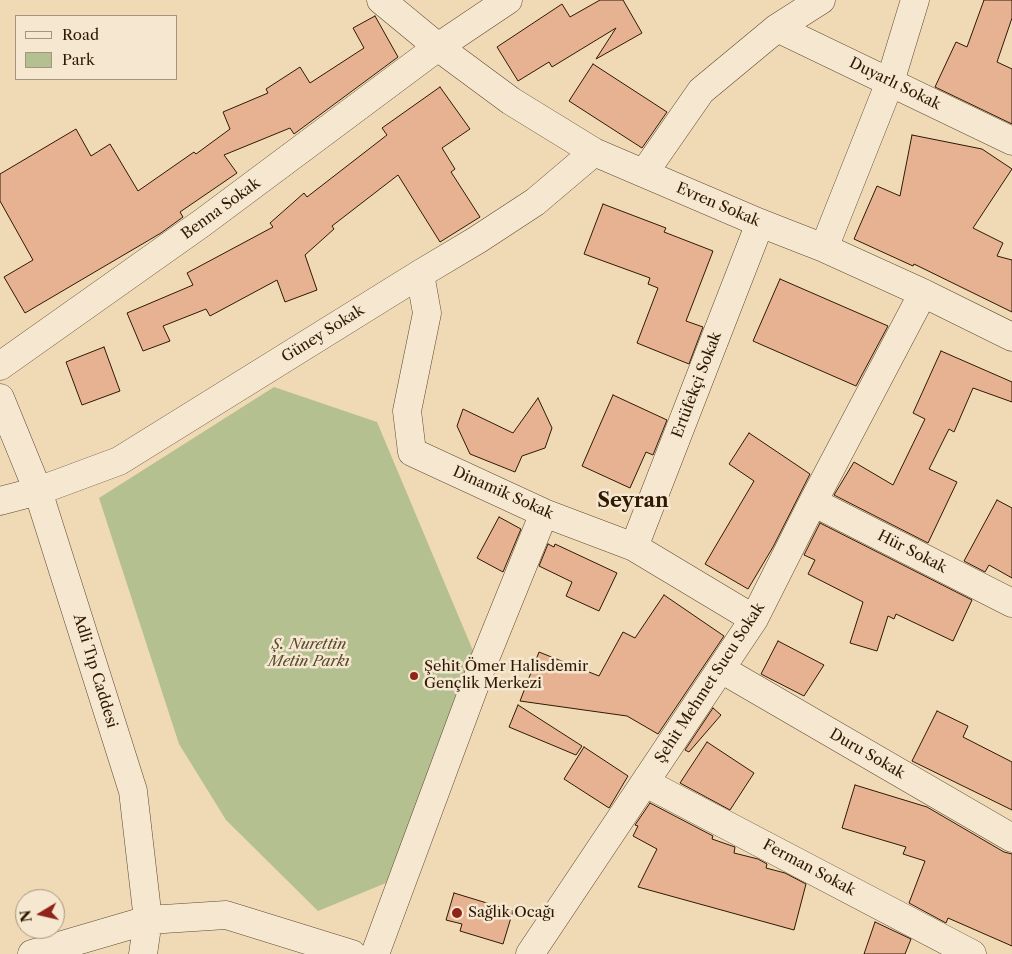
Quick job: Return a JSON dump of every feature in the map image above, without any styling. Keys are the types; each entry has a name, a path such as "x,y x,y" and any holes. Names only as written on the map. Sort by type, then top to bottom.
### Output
{"street":[{"name":"Evren Sokak","path":"381,0 438,47 511,101 594,152 760,223 824,248 923,293 1012,337"},
{"name":"Benna Sokak","path":"0,366 202,223 438,47 508,0"},
{"path":"644,174 701,91 777,28 821,0"},
{"path":"824,248 890,82 915,0"},
{"name":"Duyarlı Sokak","path":"777,28 1012,141"},
{"name":"Güney Sokak","path":"0,501 38,490 119,461 477,240 535,202 594,152"},
{"name":"Ertüfekçi Sokak","path":"634,547 760,223"},
{"name":"Dinamik Sokak","path":"420,274 427,313 408,412 412,452 544,513 634,547 754,619"},
{"name":"Şehit Mehmet Sucu Sokak","path":"530,954 754,619 923,293"},
{"name":"Adli Tıp Caddesi","path":"0,398 38,490 133,791 148,920 143,954"},
{"name":"Hür Sokak","path":"813,502 1012,603"},
{"path":"375,954 480,671 544,513"},
{"name":"Duru Sokak","path":"721,669 1012,838"},
{"name":"Ferman Sokak","path":"646,783 972,954"},
{"path":"32,954 148,920 226,915 352,954"}],"green space":[{"name":"Ş. Nurettin Metin Parkı","path":"274,387 377,422 474,653 386,883 318,911 226,820 179,744 99,498"}],"building":[{"path":"600,0 623,0 642,33 596,59 616,28 552,67 549,62 518,81 497,47 562,4 570,17"},
{"path":"984,0 1012,0 1012,18 997,62 1012,69 1012,124 935,87 956,42 967,47"},
{"path":"375,16 398,57 294,134 290,128 224,155 237,173 180,212 183,217 161,233 25,313 4,277 33,260 0,201 0,174 76,129 91,156 110,144 138,191 194,152 196,154 230,129 223,112 268,93 266,89 300,67 310,83 364,48 353,28"},
{"path":"593,64 667,112 642,148 569,101"},
{"path":"440,87 470,129 442,148 455,169 451,172 480,217 440,242 398,175 332,226 334,229 305,255 317,290 285,302 277,280 210,316 206,309 163,326 170,341 143,351 127,313 193,285 187,273 273,227 270,223 304,193 307,197 387,135 382,128"},
{"path":"912,135 982,149 1012,169 973,228 1003,243 997,256 1012,260 1012,312 914,264 913,266 854,239 877,186 900,196"},
{"path":"603,204 666,228 664,232 713,251 686,321 703,327 689,364 637,343 658,288 648,284 650,278 584,254"},
{"path":"780,279 888,326 856,386 753,341"},
{"path":"104,347 120,391 82,405 66,362"},
{"path":"941,351 1012,382 1012,402 973,388 954,432 949,429 929,469 957,482 928,543 834,495 854,462 893,485 925,419 913,413"},
{"path":"613,395 667,420 653,455 646,452 630,488 582,466"},
{"path":"538,398 552,428 545,448 522,456 515,472 470,454 457,426 463,409 513,433"},
{"path":"749,433 810,474 773,547 748,589 705,564 754,481 729,464"},
{"path":"997,500 1012,508 1012,578 989,565 985,572 964,561"},
{"path":"499,517 521,529 503,572 477,558"},
{"path":"820,523 972,600 953,641 896,614 894,619 888,616 877,651 850,643 863,602 808,574 815,560 804,555"},
{"path":"548,544 554,547 555,544 617,573 599,611 566,596 572,582 539,566"},
{"path":"664,595 724,636 658,734 627,716 520,701 539,652 599,676 623,632 635,638"},
{"path":"778,641 824,665 804,696 761,674"},
{"path":"518,705 582,746 576,755 509,727"},
{"path":"713,708 721,715 689,752 685,750"},
{"path":"937,711 968,726 963,737 1012,762 1012,810 912,761"},
{"path":"707,742 754,773 730,810 680,783"},
{"path":"584,747 628,776 609,808 564,779"},
{"path":"855,785 927,807 1004,852 1012,854 1012,946 948,918 946,923 909,903 925,861 903,854 906,847 842,828"},
{"path":"650,803 713,836 712,839 735,847 734,853 758,859 767,864 766,868 785,873 806,884 794,930 638,887 657,849 633,836 638,826 635,825"},
{"path":"454,893 513,911 503,944 460,931 462,924 446,920"},
{"path":"875,922 911,939 905,954 864,954"}],"place":[{"name":"Şehit Ömer Halisdemir Gençlik Merkezi","path":"414,676"},
{"name":"Sağlık Ocağı","path":"457,913"}],"district":[{"name":"Seyran","path":"633,501"}]}
